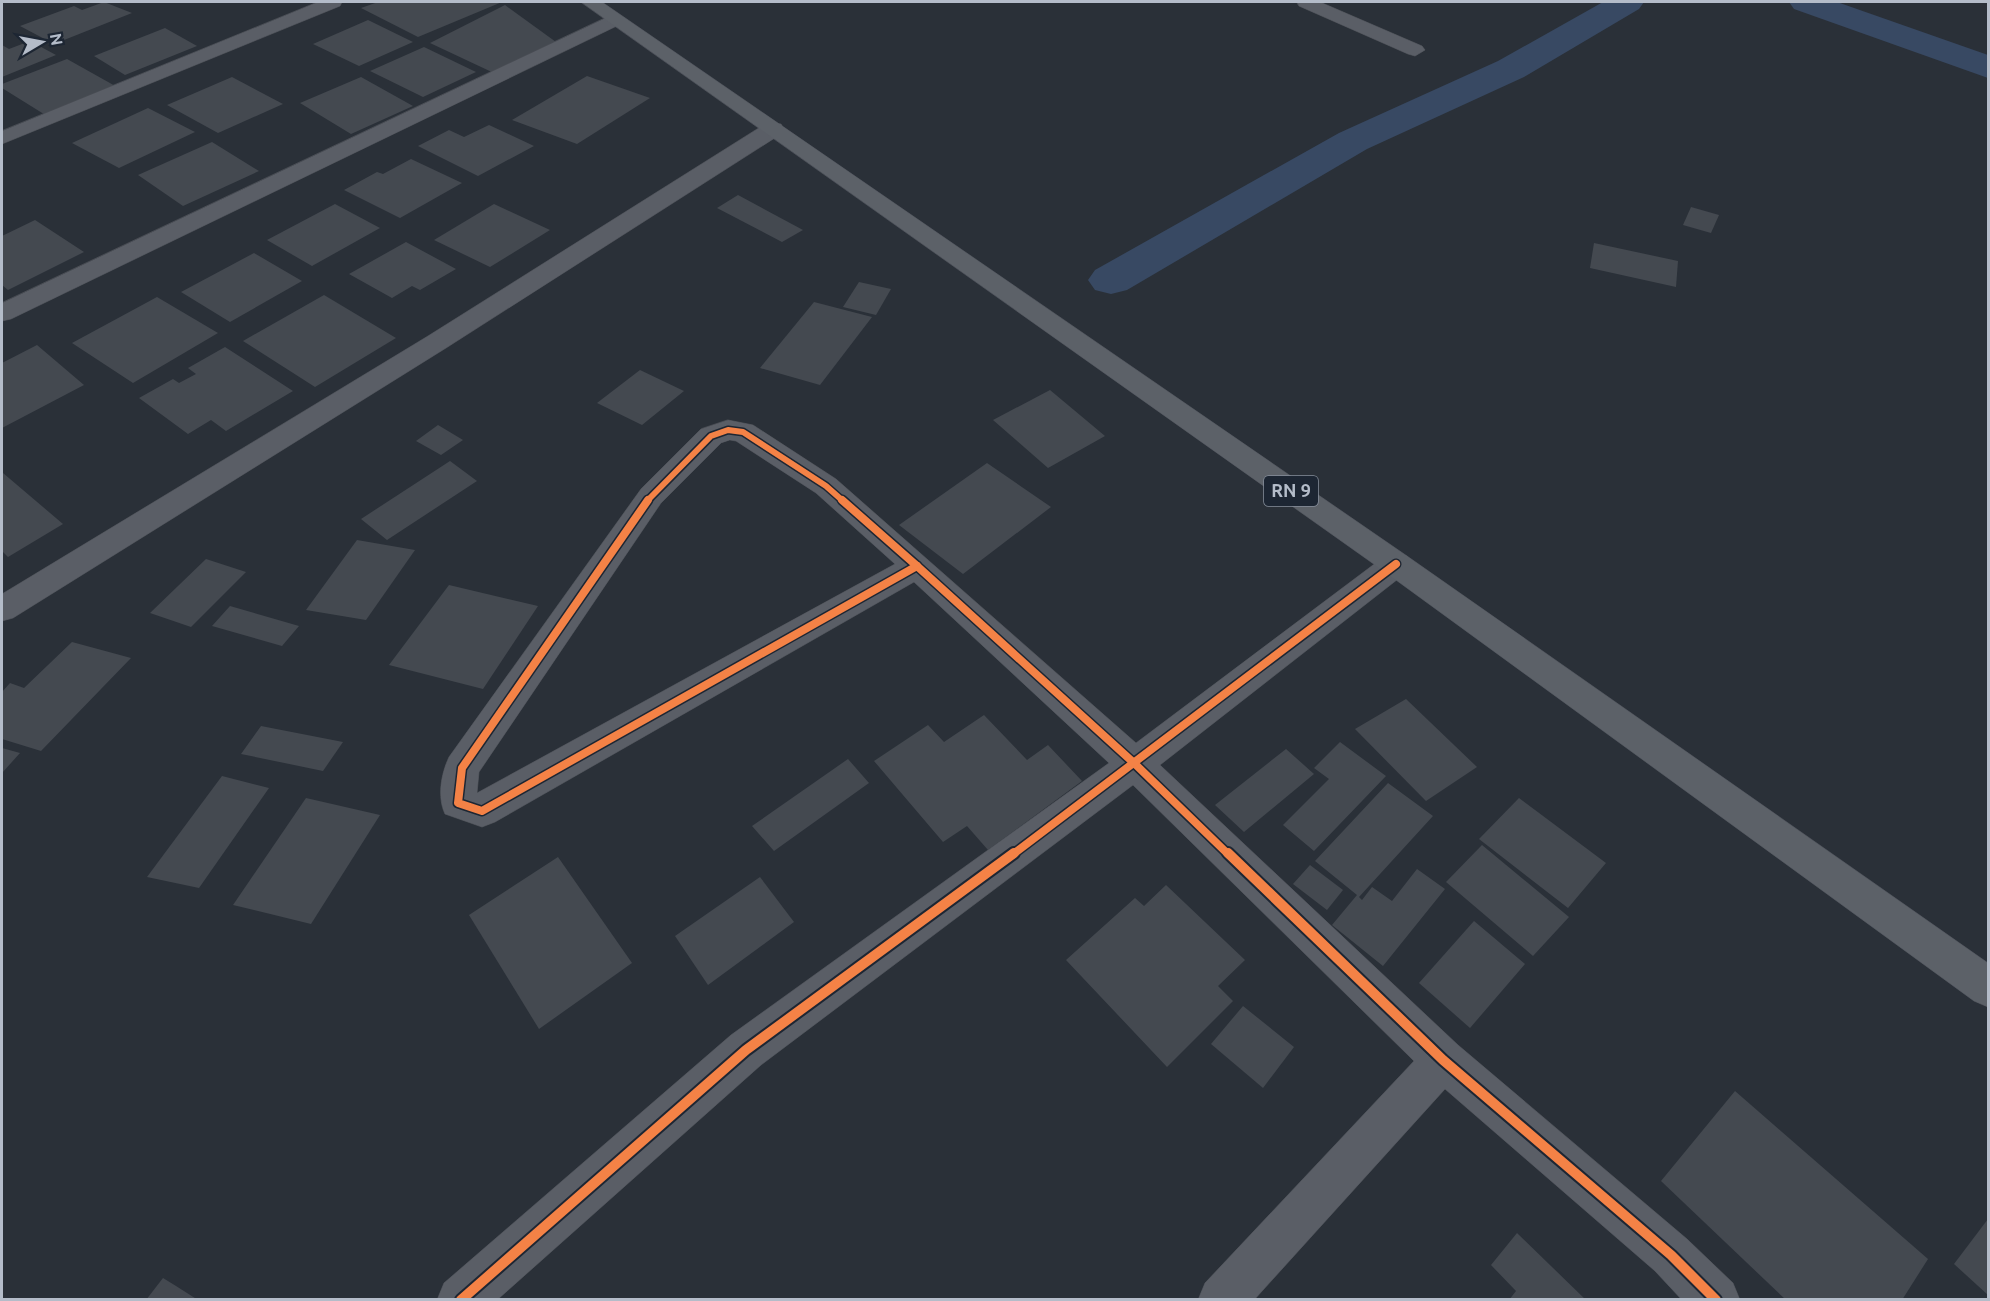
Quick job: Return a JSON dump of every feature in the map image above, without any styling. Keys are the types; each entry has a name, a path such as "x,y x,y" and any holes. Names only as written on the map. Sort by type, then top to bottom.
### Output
{"main road":[{"name":"RN 9","path":"590,2 1396,564 1989,987"}],"street":[{"path":"2,138 333,2"},
{"path":"1306,2 1415,50"},
{"path":"2,314 616,19"},
{"path":"2,609 437,342 773,129"},
{"path":"916,566 482,811 458,803 462,768 651,496 711,436 728,430 743,432 826,486 916,566 1135,764 1443,1060 1671,1255 1716,1299"},
{"path":"460,1299 746,1050 1135,764 1396,564"},
{"path":"1222,1299 1443,1060"}],"building":[{"path":"104,2 132,13 54,44 20,26 74,6 82,10"},
{"path":"378,2 502,2 418,37 361,8"},
{"path":"505,5 556,42 496,74 430,43"},
{"path":"368,20 413,42 359,66 313,44"},
{"path":"165,28 197,46 125,75 94,56"},
{"path":"30,41 56,55 2,77 2,45 9,49"},
{"path":"424,47 476,72 423,97 370,71"},
{"path":"67,59 117,87 47,116 2,88 2,84"},
{"path":"587,76 650,98 577,144 512,120"},
{"path":"232,77 283,104 218,133 167,105"},
{"path":"361,77 413,106 351,134 300,103"},
{"path":"148,108 195,132 119,168 72,143"},
{"path":"489,125 534,146 478,176 418,146 449,130 464,137"},
{"path":"212,142 259,171 183,206 138,175"},
{"path":"411,159 462,183 400,218 344,190 377,172 383,174"},
{"path":"738,195 803,230 782,242 717,208"},
{"path":"335,204 380,228 312,266 267,240"},
{"path":"494,204 550,230 490,267 434,240"},
{"path":"1691,207 1719,215 1711,233 1683,225"},
{"path":"35,220 84,252 8,290 2,285 2,236"},
{"path":"406,242 456,269 420,290 412,286 392,298 349,274"},
{"path":"1594,243 1678,261 1676,287 1590,268"},
{"path":"254,253 302,281 230,322 181,292"},
{"path":"859,282 891,289 876,315 843,307"},
{"path":"324,295 396,338 315,387 243,341"},
{"path":"157,297 218,333 133,383 72,343"},
{"path":"814,302 872,317 820,385 760,368"},
{"path":"37,345 84,385 2,428 2,363"},
{"path":"225,347 293,391 226,431 211,420 188,434 139,398 173,379 179,383 196,374 188,368"},
{"path":"640,370 684,391 642,425 597,403"},
{"path":"1050,390 1105,436 1048,468 993,420"},
{"path":"438,425 463,440 441,455 416,441"},
{"path":"450,461 477,481 387,540 361,519"},
{"path":"987,463 1051,507 963,574 899,525"},
{"path":"3,473 63,524 8,557 2,551"},
{"path":"357,540 415,550 366,620 306,610"},
{"path":"206,559 246,572 191,627 150,613"},
{"path":"449,585 538,606 483,689 389,665"},
{"path":"230,606 299,626 282,646 212,626"},
{"path":"72,642 131,658 41,751 2,739 2,692 10,683 24,688"},
{"path":"1406,699 1477,767 1426,801 1355,729"},
{"path":"984,715 1027,760 1048,745 1082,781 988,850 967,826 943,842 874,761 928,725 944,742"},
{"path":"261,726 343,742 323,771 241,754"},
{"path":"1340,742 1386,776 1314,851 1283,825 1329,779 1314,768"},
{"path":"2,748 20,753 2,773"},
{"path":"1286,749 1314,774 1244,832 1215,805"},
{"path":"848,759 869,783 774,851 752,826"},
{"path":"222,776 269,788 199,888 147,877"},
{"path":"1388,783 1433,816 1359,897 1362,900 1372,887 1392,901 1417,869 1445,889 1383,966 1332,925 1357,895 1315,861"},
{"path":"306,798 380,815 311,924 233,905"},
{"path":"1519,798 1606,863 1568,908 1479,839"},
{"path":"1482,845 1569,917 1533,956 1446,882"},
{"path":"558,857 632,963 539,1029 469,915"},
{"path":"1310,865 1343,890 1327,910 1293,884"},
{"path":"760,877 794,922 708,985 675,936"},
{"path":"1166,885 1245,960 1218,986 1233,1001 1167,1067 1066,960 1135,898 1144,906"},
{"path":"1474,921 1525,964 1470,1028 1419,983"},
{"path":"1243,1006 1294,1047 1263,1088 1211,1044"},
{"path":"1735,1091 1928,1259 1902,1300 1786,1300 1661,1181"},
{"path":"1988,1219 1988,1295 1954,1264"},
{"path":"1517,1233 1586,1300 1509,1300 1516,1291 1491,1265"},
{"path":"163,1278 176,1286 198,1300 146,1300"}],"waterway":[{"path":"1111,280 1353,141 1511,69 1627,2"},
{"path":"1806,2 1988,67"}],"cycle path":[{"path":"917,566 482,811 458,803 462,768 651,496 711,436 728,430 743,432 826,486 917,566 1135,764 1443,1060 1671,1255 1716,1300"},
{"path":"461,1300 746,1050 1135,764 1396,564"}]}
